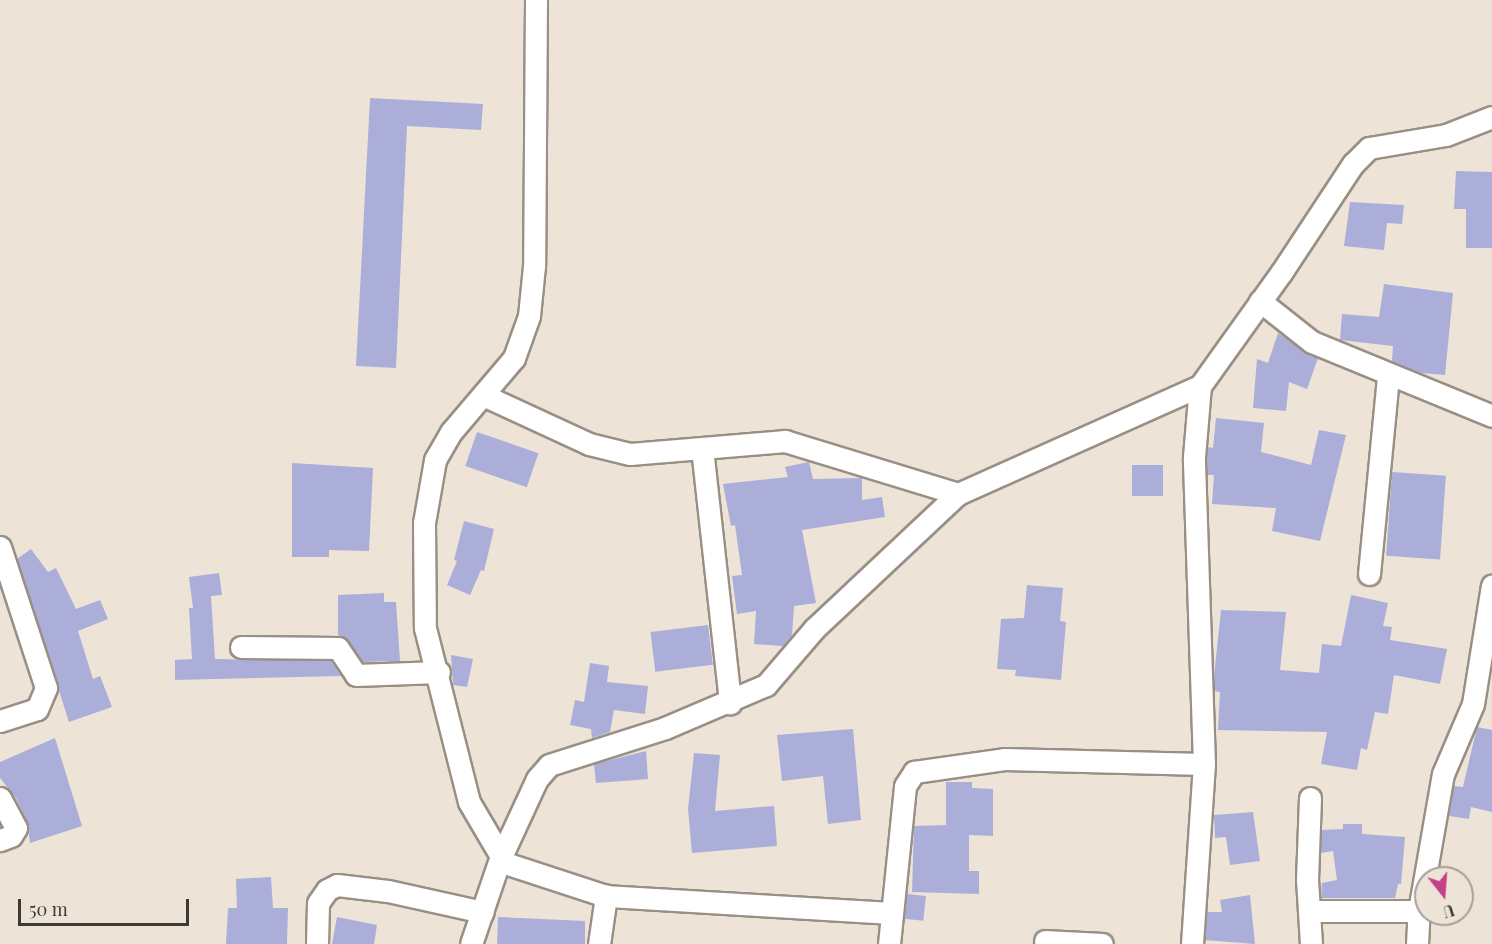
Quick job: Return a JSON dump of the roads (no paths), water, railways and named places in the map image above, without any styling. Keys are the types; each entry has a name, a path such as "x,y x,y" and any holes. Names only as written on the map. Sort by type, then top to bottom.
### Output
{"street":[{"path":"536,0 534,266 529,316 514,358 451,432 435,460 424,523 423,609 469,802 515,867 606,897 889,913"},
{"path":"1192,944 1204,764 1194,457 1200,386 1353,164 1369,148 1446,135 1492,117"},
{"path":"1260,301 1312,342 1492,416"},
{"path":"1370,574 1388,375"},
{"path":"471,944 483,912 515,867 537,779 549,765 730,703 770,682 814,629 958,494 1200,386"},
{"path":"483,395 589,444 630,454 771,441 797,443 958,494"},
{"path":"702,448 730,703"},
{"path":"0,547 46,688 37,709 0,721"},
{"path":"1427,866 1443,774 1473,704 1492,586"},
{"path":"241,647 325,645 343,650 351,673 356,675 438,672"},
{"path":"889,944 889,913 905,786 914,772 1004,759 1204,764"},
{"path":"0,798 16,828 0,840"},
{"path":"1310,798 1311,944"},
{"path":"317,944 318,903 327,890 337,885 388,891 483,912"},
{"path":"599,944 606,897"},
{"path":"1310,911 1414,911"},
{"path":"1417,944 1418,926"},
{"path":"1045,941 1102,944"}]}
